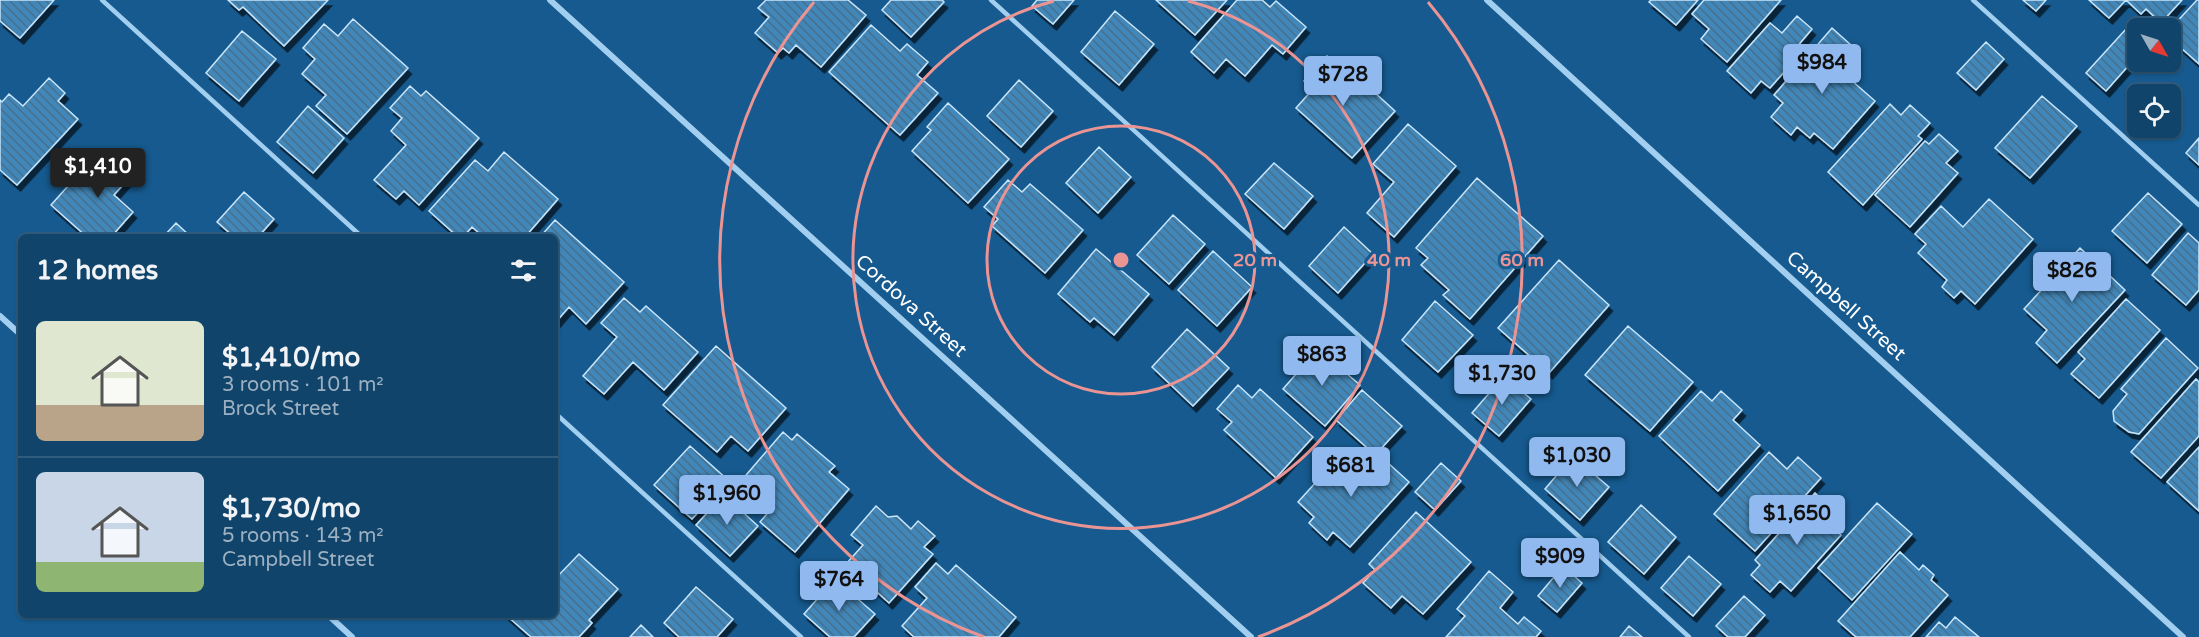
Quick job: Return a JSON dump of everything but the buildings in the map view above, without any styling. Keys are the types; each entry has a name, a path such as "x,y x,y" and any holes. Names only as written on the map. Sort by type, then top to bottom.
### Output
{"street":[{"name":"Cordova Street","path":"550,0 1251,637"},
{"name":"Campbell Street","path":"1487,0 2183,637"},
{"path":"0,316 18,332"},
{"path":"331,618 352,637"}],"lane":[{"path":"102,0 359,234"},
{"path":"991,0 1689,637"},
{"path":"1973,0 2199,206"},
{"path":"558,416 801,637"}]}
